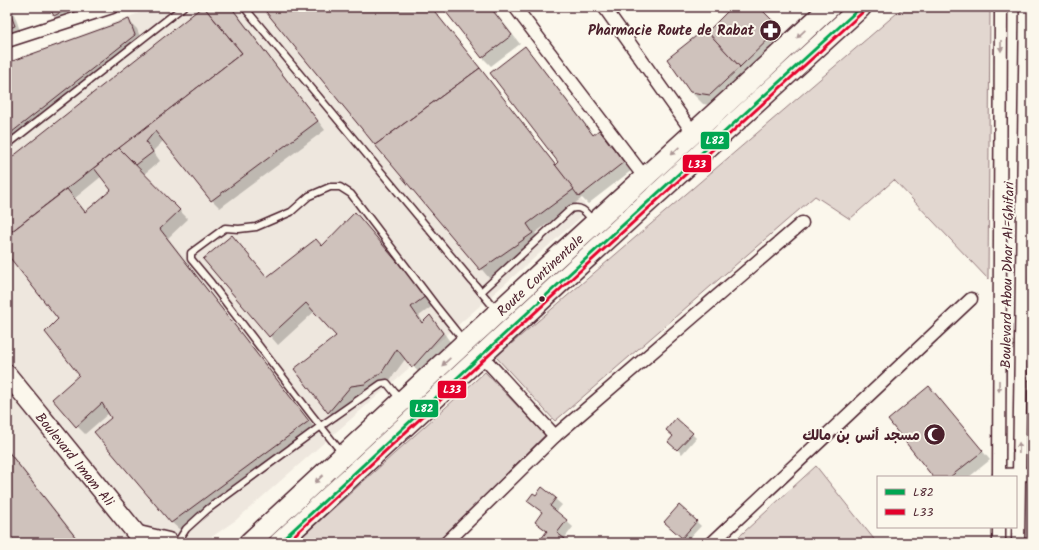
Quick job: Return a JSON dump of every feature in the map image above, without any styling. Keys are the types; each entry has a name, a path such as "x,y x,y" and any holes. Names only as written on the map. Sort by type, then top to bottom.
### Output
{"main road":[{"name":"Route Continentale","path":"249,543 830,7"},
{"name":"Route Continentale","path":"279,543 861,7"},
{"path":"141,540 168,543"}],"street":[{"path":"514,7 645,178"},
{"path":"604,7 694,134"},
{"name":"Boulevard Abou Dhar Al-Ghifari","path":"999,476 1002,7"},
{"name":"Boulevard Abou Dhar Al-Ghifari","path":"1018,543 1026,7"},
{"path":"7,41 106,8"},
{"path":"446,543 555,436 802,223"},
{"path":"712,543 971,299"},
{"path":"482,356 555,436"},
{"name":"Boulevard Imam Ali","path":"7,374 141,540"},
{"path":"999,476 1032,474"},
{"path":"998,543 999,528"}],"lane":[{"path":"7,145 183,7"},
{"path":"244,7 498,313"},
{"path":"344,456 191,259 190,252 225,228 239,229 256,227 291,212 309,196 330,187 340,187 351,194 466,343"},
{"path":"481,292 571,209 581,209 595,224"},
{"path":"177,543 186,529 208,509 381,384 387,383 402,402"}],"shaded area":[{"path":"155,7 430,7 589,210 236,520 203,543 7,543 7,63"},
{"path":"904,7 990,7 988,279 894,180 850,219 815,196 555,421 496,357"},
{"path":"485,372 545,435 438,543 295,543"},
{"path":"816,466 877,543 732,543"}],"building":[{"path":"7,7 15,26 7,29"},
{"path":"49,7 71,7 54,16"},
{"path":"202,7 204,7 242,53 7,235 7,161"},
{"path":"204,7 231,7 318,121 211,201 155,131 146,142 153,152 136,165 119,148 242,53"},
{"path":"262,7 431,7 480,68 375,145"},
{"path":"442,7 490,7 512,35 482,58"},
{"path":"732,7 759,7 780,28 740,67 707,32"},
{"path":"129,19 135,35 7,136 7,63"},
{"path":"705,29 740,67 710,95 690,92 667,59"},
{"path":"525,46 593,135 599,130 624,162 579,197 555,165 558,162 490,73"},
{"path":"480,68 574,189 527,224 533,233 480,270 375,145"},
{"path":"119,148 180,210 160,229 309,421 171,523 94,432 111,418 102,403 76,427 52,399 79,375 45,332 58,319 7,254 7,235 67,189 85,212 111,190 94,168"},
{"path":"355,212 426,296 411,307 422,323 430,315 443,333 412,368 397,349 382,372 365,384 351,386 328,413 294,369 336,336 306,303 269,337 203,259 232,235 267,277 316,239 322,246"},
{"path":"1028,380 1032,380 1032,451 1030,452"},
{"name":"مسجد أنس بن مالك","path":"929,386 983,451 951,476 932,476 888,420"},
{"path":"676,418 693,433 677,450 668,442 673,436 666,430"},
{"path":"7,450 80,543 7,543"},
{"path":"542,487 556,498 550,506 567,520 557,533 565,539 562,543 538,543 547,531 535,522 542,512 527,501 533,493 536,495"},
{"path":"679,505 697,521 682,538 664,522"}],"transit line":[{"name":"L82","path":"279,543 861,7"},
{"name":"L33","path":"286,543 864,11"}],"place":[{"name":"Pharmacie Route de Rabat","path":"770,30"},
{"name":"مسجد أنس بن مالك","path":"935,435"}]}
